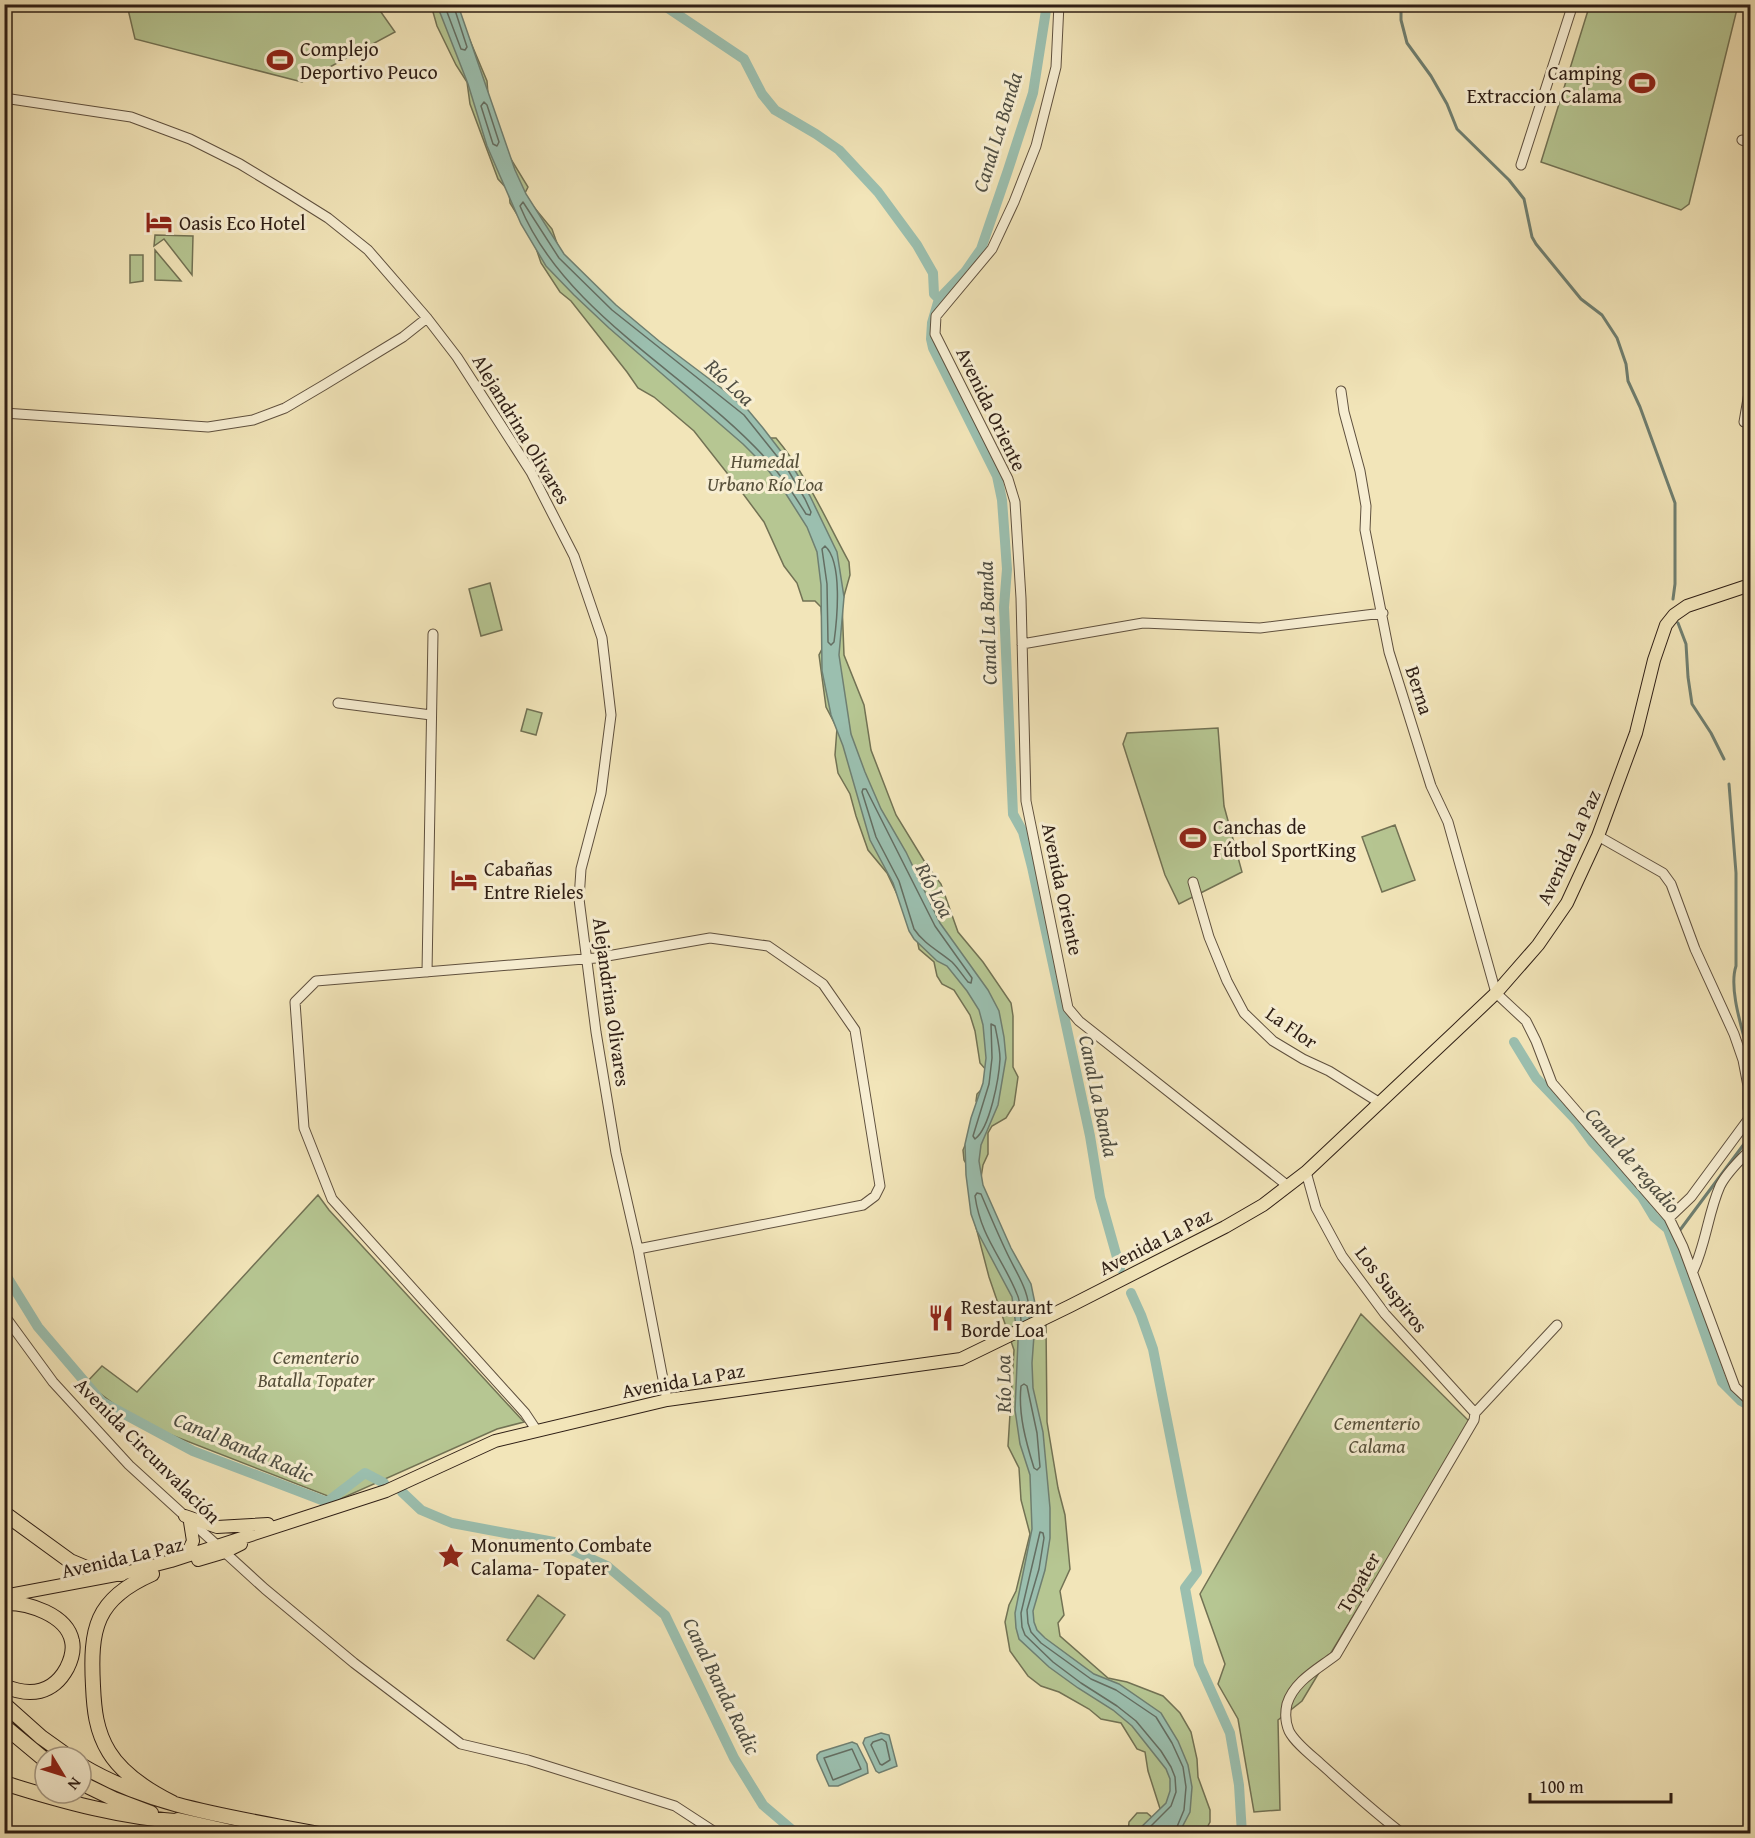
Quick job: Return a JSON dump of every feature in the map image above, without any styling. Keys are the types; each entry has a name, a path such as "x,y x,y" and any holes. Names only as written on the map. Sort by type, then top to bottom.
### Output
{"highway":[{"path":"4,1513 70,1561 89,1569 121,1574"},
{"path":"152,1574 122,1591 108,1606 98,1622 92,1648 94,1711 103,1741 119,1765 141,1785 173,1803"},
{"path":"4,1686 18,1692 30,1693 49,1688 62,1677 73,1651 72,1639 66,1628 50,1615 32,1605 5,1600"},
{"path":"4,1704 53,1745"},
{"path":"4,1726 33,1750"},
{"path":"93,1771 123,1786 173,1803 319,1833"},
{"path":"4,1783 116,1814 186,1822"},
{"path":"93,1789 132,1807 186,1822 240,1833"}],"main road":[{"name":"Avenida La Paz","path":"5,1600 152,1574 277,1527 386,1491 495,1441 667,1400 962,1359 1225,1227 1263,1205 1306,1172 1380,1103 1496,993 1538,945 1567,903 1598,836 1636,733 1654,660 1666,625 1674,615 1687,606 1750,585"},
{"path":"188,1519 223,1527 290,1523"},
{"path":"186,1556 193,1541 194,1532 188,1519"},
{"name":"Avenida La Paz","path":"5,1600 220,1549"}],"street":[{"name":"Avenida Oriente","path":"1059,4 1056,67 1036,146 992,249 936,316 935,334 1008,479 1015,502 1026,801 1068,1008 1079,1022 1288,1186"},
{"path":"1521,165 1573,4"},
{"name":"Alejandrina Olivares","path":"4,98 131,117 190,140 240,164 328,218 368,250 427,318 457,357 531,472 574,556 602,638 611,715 601,793 581,870 579,898 586,959 616,1153 638,1250 667,1400"},
{"path":"4,413 208,428 253,420 285,408 403,337 427,318"},
{"path":"1744,422 1750,387"},
{"name":"Berna","path":"1341,392 1364,494 1365,530 1389,652 1431,786 1448,822 1496,993"},
{"path":"1022,644 1143,622 1260,628 1383,613"},
{"path":"427,972 433,634"},
{"path":"338,703 431,716"},
{"path":"1598,836 1663,873 1671,884 1695,950 1737,1042 1748,1086 1750,1117 1691,1197 1669,1218"},
{"name":"La Flor","path":"1193,882 1209,937 1227,981 1244,1013 1274,1041 1303,1059 1329,1071 1380,1103"},
{"path":"537,1431 525,1413 332,1199 304,1128 295,1002 316,981 586,959 710,938 768,946 823,984 855,1030 880,1186 870,1201 863,1205 638,1250"},
{"path":"1496,993 1526,1021 1552,1083 1669,1218 1693,1271 1735,1387 1750,1401"},
{"path":"1693,1271 1721,1185 1736,1164 1750,1150"},
{"name":"Los Suspiros","path":"1306,1172 1316,1208 1342,1256 1384,1314 1475,1413"},
{"name":"Avenida Circunvalación","path":"4,1315 53,1382 129,1465 265,1589 354,1663 461,1744 528,1760 675,1806 718,1833"},
{"name":"Topater","path":"1403,1833 1378,1815 1306,1750 1290,1732 1285,1716 1287,1702 1296,1687 1309,1674 1336,1655 1474,1420 1475,1413 1557,1325"}],"green space":[{"name":"Camping Extraccion Calama","path":"1590,4 1738,5 1689,204 1681,210 1541,162"},
{"name":"Complejo Deportivo Peuco","path":"127,5 376,5 395,32 302,82 135,39"},
{"name":"Humedal Urbano Río Loa","path":"431,5 455,5 487,81 489,108 509,156 528,187 524,195 552,229 559,249 606,312 728,393 732,402 766,438 776,438 807,482 849,562 850,575 842,603 844,655 864,705 871,750 896,815 941,884 958,932 983,962 1011,1003 1013,1067 1018,1077 1014,1105 1006,1118 992,1126 988,1133 988,1154 983,1165 978,1197 1046,1325 1047,1422 1065,1515 1070,1569 1060,1591 1064,1615 1058,1623 1060,1636 1108,1678 1127,1682 1163,1696 1180,1713 1191,1732 1198,1777 1210,1810 1210,1822 1204,1833 1128,1833 1129,1822 1137,1813 1147,1813 1160,1824 1163,1818 1148,1771 1145,1752 1137,1749 1121,1723 1101,1719 1089,1709 1059,1692 1041,1686 1028,1676 1010,1651 1005,1622 1009,1605 1016,1591 1030,1534 1021,1500 1019,1468 1008,1446 1014,1350 989,1277 971,1208 970,1170 964,1160 963,1150 981,1108 976,1101 977,1094 985,1086 987,1071 980,1063 970,1015 954,990 942,984 937,976 934,962 919,949 916,934 887,873 868,850 850,794 838,773 835,755 837,728 826,707 819,655 824,645 821,607 815,601 803,601 797,583 784,566 764,522 694,431 654,397 638,388 571,301 560,292 541,263 534,242 510,203 509,191 498,179 470,104 467,82 437,26"},
{"path":"155,235 193,236 192,275 164,239 154,246"},
{"path":"155,250 181,281 155,280"},
{"path":"130,255 143,255 143,281 130,283"},
{"path":"490,583 502,630 481,636 469,589"},
{"path":"527,709 542,713 536,735 521,731"},
{"name":"Canchas de Fútbol SportKing","path":"1218,728 1224,806 1242,872 1179,904 1165,875 1123,744 1127,733"},
{"path":"1395,825 1415,880 1382,892 1362,837"},
{"name":"Cementerio Batalla Topater","path":"318,1195 329,1210 524,1422 497,1429 338,1500 138,1422 86,1383 102,1366 137,1392"},
{"name":"Cementerio Calama","path":"1361,1314 1470,1422 1302,1701 1278,1720 1280,1810 1254,1812 1238,1719 1218,1684 1225,1664 1200,1594"},
{"path":"538,1595 565,1615 534,1659 507,1640"}],"water":[{"path":"437,5 458,5 515,170 526,194 564,254 616,305 748,410 793,467 837,552 844,597 839,655 851,734 881,809 906,852 940,923 988,990 999,1011 1004,1037 1006,1058 998,1105 981,1145 979,1161 983,1185 1011,1248 1031,1284 1036,1308 1032,1363 1033,1388 1043,1432 1050,1508 1050,1538 1045,1570 1033,1611 1034,1622 1037,1630 1045,1638 1094,1674 1119,1684 1161,1713 1178,1741 1188,1765 1192,1787 1190,1812 1179,1833 1135,1833 1166,1803 1170,1791 1170,1779 1166,1769 1132,1726 1113,1710 1049,1667 1019,1639 1015,1613 1032,1529 1030,1475 1020,1444 1015,1410 1018,1341 1012,1297 977,1231 971,1214 966,1175 965,1144 983,1083 986,1058 983,1025 979,1010 967,991 947,966 937,961 914,939 909,931 893,883 870,840 843,746 831,715 822,671 821,585 817,552 807,527 765,466 743,444 609,328 546,266 521,224 487,146 468,84"},
{"path":"881,1733 889,1735 897,1766 879,1773 863,1743 865,1738"},
{"path":"852,1742 857,1744 867,1764 868,1773 838,1786 829,1786 817,1755"}],"waterway":[{"path":"662,4 744,59 762,94 775,110 839,150 878,192 917,245 933,273 934,294 939,299"},
{"name":"Canal La Banda","path":"1047,4 1033,93 981,249 965,272 939,299 932,323 931,339 933,348 997,476 1002,500 1007,569 1004,607 1013,814 1023,832 1032,867 1090,1136 1100,1197 1120,1268"},
{"path":"1401,4 1401,20 1407,43 1431,76 1447,104 1457,129 1509,180 1524,199 1532,237 1536,244 1581,299 1602,315 1617,338 1626,364 1628,381 1640,407 1675,503 1673,599"},
{"path":"1678,623 1686,644 1692,704 1711,733 1724,759"},
{"path":"1729,784 1736,873 1734,987 1750,1060"},
{"name":"Canal de regadio","path":"1514,1042 1536,1078 1577,1121 1593,1143 1642,1197 1654,1217 1668,1229 1722,1382 1741,1401 1750,1406"},
{"path":"1680,1230 1750,1136"},
{"name":"Canal Banda Radic","path":"4,1272 38,1327 102,1402 193,1451 327,1502 365,1473 384,1483"},
{"path":"1131,1293 1153,1349 1197,1572 1185,1588 1199,1664 1230,1733 1239,1785 1242,1834"},
{"name":"Canal Banda Radic","path":"402,1492 421,1510 452,1523 554,1542 607,1566 665,1615 734,1758 763,1805 797,1834"}],"place":[{"name":"Complejo Deportivo Peuco","path":"280,60"},
{"name":"Camping Extraccion Calama","path":"1642,83"},
{"name":"Oasis Eco Hotel","path":"159,222"},
{"name":"Canchas de Fútbol SportKing","path":"1193,838"},
{"name":"Cabañas Entre Rieles","path":"464,880"},
{"name":"Restaurant Borde Loa","path":"941,1318"},
{"name":"Monumento Combate Calama- Topater","path":"451,1556"}],"water label":[{"name":"Río Loa","path":"730,382"},
{"name":"Río Loa","path":"935,890"},
{"name":"Río Loa","path":"1003,1384"}]}
